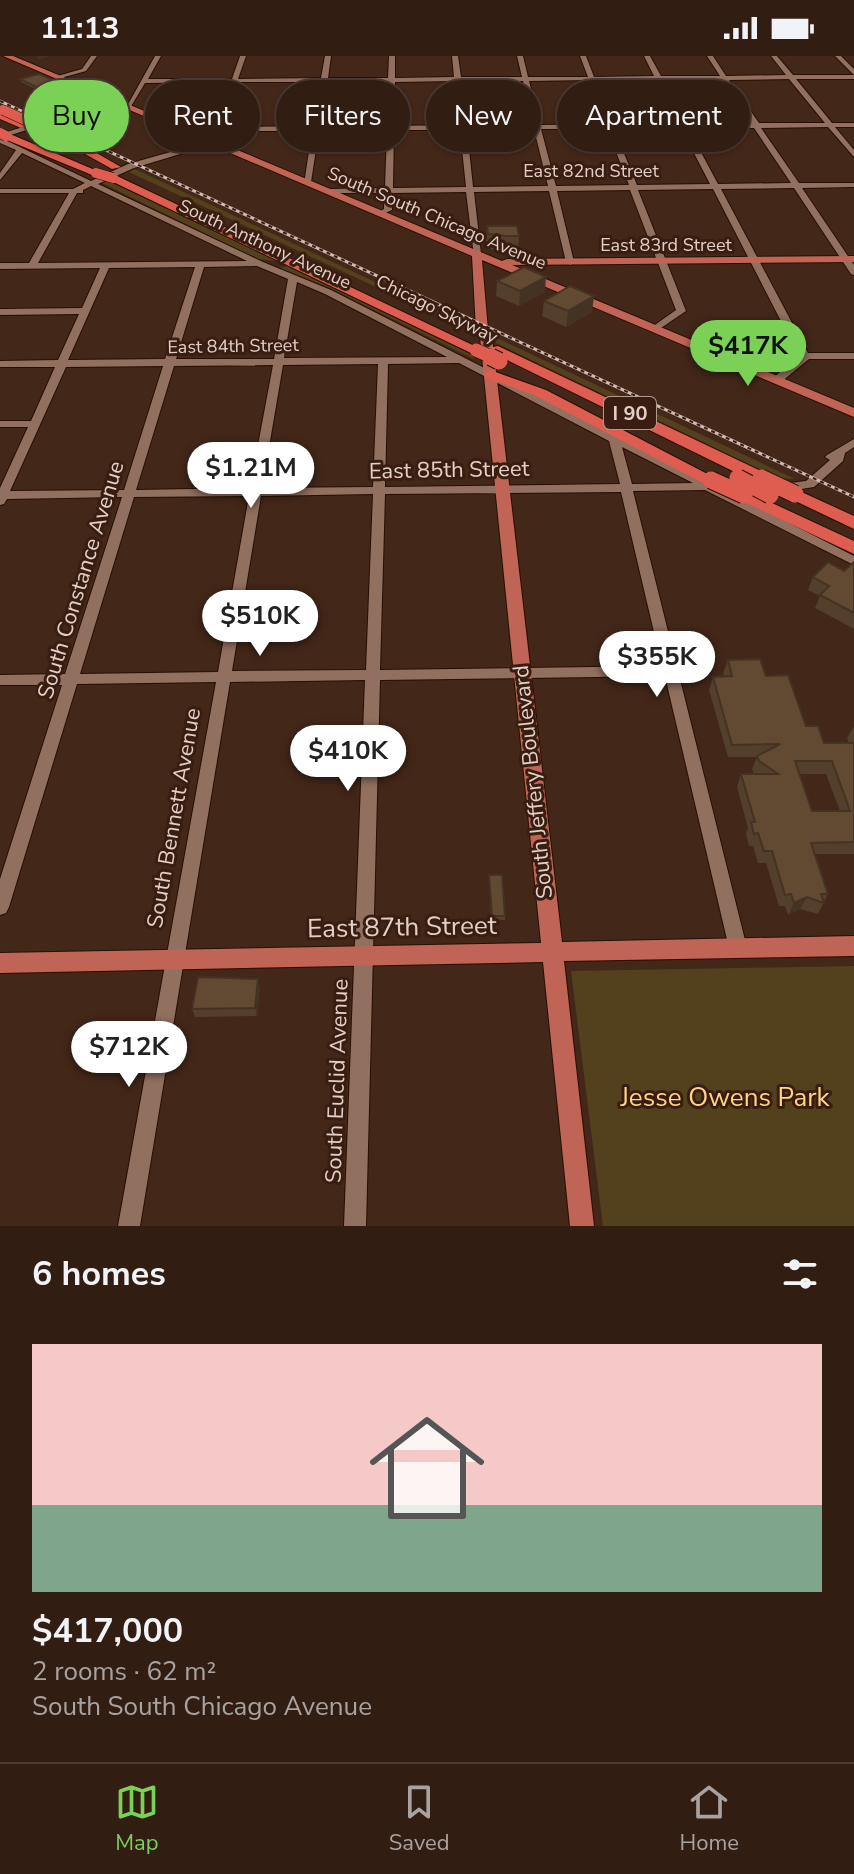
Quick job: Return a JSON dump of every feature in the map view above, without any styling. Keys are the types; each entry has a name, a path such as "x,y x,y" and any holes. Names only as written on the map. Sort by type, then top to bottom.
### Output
{"highway":[{"path":"0,108 12,132 110,173"},
{"name":"Chicago Skyway","path":"0,115 12,132"},
{"name":"Chicago Skyway","path":"0,123 12,132 110,173 300,268 323,268 476,347 496,362 741,487 770,495 854,536"},
{"name":"Chicago Skyway","path":"110,173 300,268 476,347"},
{"path":"496,362 541,393 709,483 741,487 854,548"},
{"name":"Chicago Skyway","path":"496,362 761,478 854,523"}],"main road":[{"name":"South South Chicago Avenue","path":"7,56 64,80"},
{"name":"South South Chicago Avenue","path":"234,152 381,213 478,258 497,262 854,413"},
{"path":"476,347 480,319 478,298 481,294 478,258"},
{"name":"East 83rd Street","path":"497,262 850,260"},
{"name":"South Jeffery Boulevard","path":"496,362 502,489 582,1226"},
{"name":"East 87th Street","path":"0,963 854,946"}],"street":[{"path":"57,77 84,70 94,56"},
{"path":"129,105 158,56"},
{"path":"235,80 243,56"},
{"path":"328,56 324,80 854,75"},
{"path":"391,79 392,56"},
{"path":"455,56 458,79"},
{"path":"520,56 525,79"},
{"path":"583,56 592,78"},
{"path":"647,56 659,78"},
{"path":"710,56 850,260 854,272"},
{"path":"774,56 854,155"},
{"path":"838,56 854,75"},
{"path":"750,126 854,125"},
{"name":"South Anthony Avenue","path":"12,132 20,150 110,173 108,191 260,264 300,268"},
{"path":"541,143 570,262"},
{"path":"0,178 20,150"},
{"path":"32,266 74,191 110,173 178,152"},
{"path":"307,182 312,152"},
{"path":"381,213 388,210 389,152"},
{"path":"466,152 478,258"},
{"path":"620,152 681,311 655,329"},
{"path":"697,152 804,356"},
{"name":"East 82nd Street","path":"328,191 854,185"},
{"path":"0,191 108,191"},
{"path":"0,266 260,264"},
{"path":"1,497 106,265"},
{"name":"South Constance Avenue","path":"0,907 200,265"},
{"name":"South Bennett Avenue","path":"129,1226 277,362 300,268"},
{"path":"0,312 85,311"},
{"name":"East 84th Street","path":"0,364 383,361 476,347"},
{"path":"777,380 804,356 854,356"},
{"name":"South Euclid Avenue","path":"355,1226 383,361"},
{"path":"496,362 615,440 709,483 854,561"},
{"path":"0,424 35,424"},
{"path":"615,440 738,948"},
{"name":"East 85th Street","path":"1,497 626,488 709,483 799,488 810,484 854,442"},
{"path":"0,680 670,671"}],"green space":[{"path":"135,169 475,329 475,333 129,172"},
{"path":"106,180 277,261 257,259 100,182"},
{"path":"287,266 477,357 472,358 329,288 279,268"},
{"path":"495,337 795,479 778,478 496,343"},
{"name":"Jesse Owens Park","path":"854,966 854,1226 603,1226 571,971"}],"building":[{"path":"39,74 53,80 24,81 20,79"},
{"path":"487,226 517,226 519,236 488,234"},
{"path":"524,267 546,277 520,291 497,281"},
{"path":"570,286 594,296 568,311 544,301"},
{"path":"828,562 844,571 854,562 854,613 820,595 829,586 813,577"},
{"path":"760,659 766,676 788,675 806,726 818,726 824,743 854,743 854,842 811,843 828,894 821,894 824,903 807,897 794,903 791,894 785,895 772,851 764,851 758,833 754,834 751,822 755,822 741,774 778,774 759,761 757,756 780,744 732,745 713,677 732,676 728,660","holes":["795,761 832,761 850,811 812,811"]},
{"path":"489,875 502,875 505,916 492,916"},
{"path":"198,977 258,979 255,1008 192,1009"}],"railway":[{"path":"0,101 854,497"}]}
